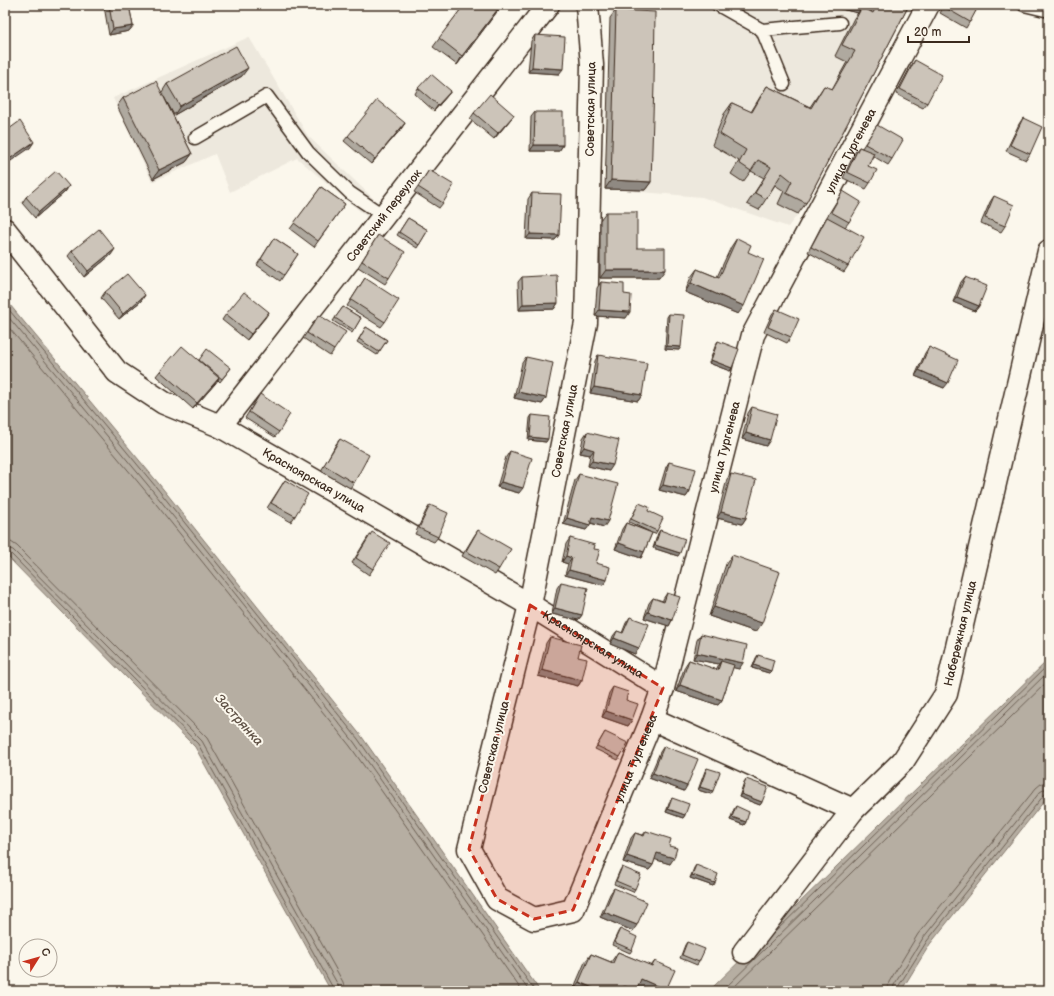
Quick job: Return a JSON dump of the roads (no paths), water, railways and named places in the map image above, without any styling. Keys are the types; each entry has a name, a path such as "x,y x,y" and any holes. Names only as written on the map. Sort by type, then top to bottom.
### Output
{"street":[{"name":"Советский переулок","path":"220,426 548,5"},
{"name":"Советская улица","path":"573,910 534,919 497,899 469,849 530,605 586,323 592,65 587,5"},
{"name":"улица Тургенева","path":"573,910 652,719 663,688 753,335 928,5"},
{"name":"Красноярская улица","path":"5,230 116,372 164,403 220,426 530,605 663,688"},
{"name":"Набережная улица","path":"744,952 853,810 903,761 946,694 1049,252"},
{"path":"652,719 853,810"}],"lane":[{"path":"718,5 762,30 840,23"},
{"path":"1024,5 1049,11"},
{"path":"762,30 784,84"},
{"path":"195,138 267,96 308,152 350,193 384,216"}],"water":[{"name":"Застрянка","path":"5,299 159,484 362,737 540,991 331,991 195,747 5,554"},
{"path":"1049,659 1049,795 930,944 901,991 709,991"}]}
